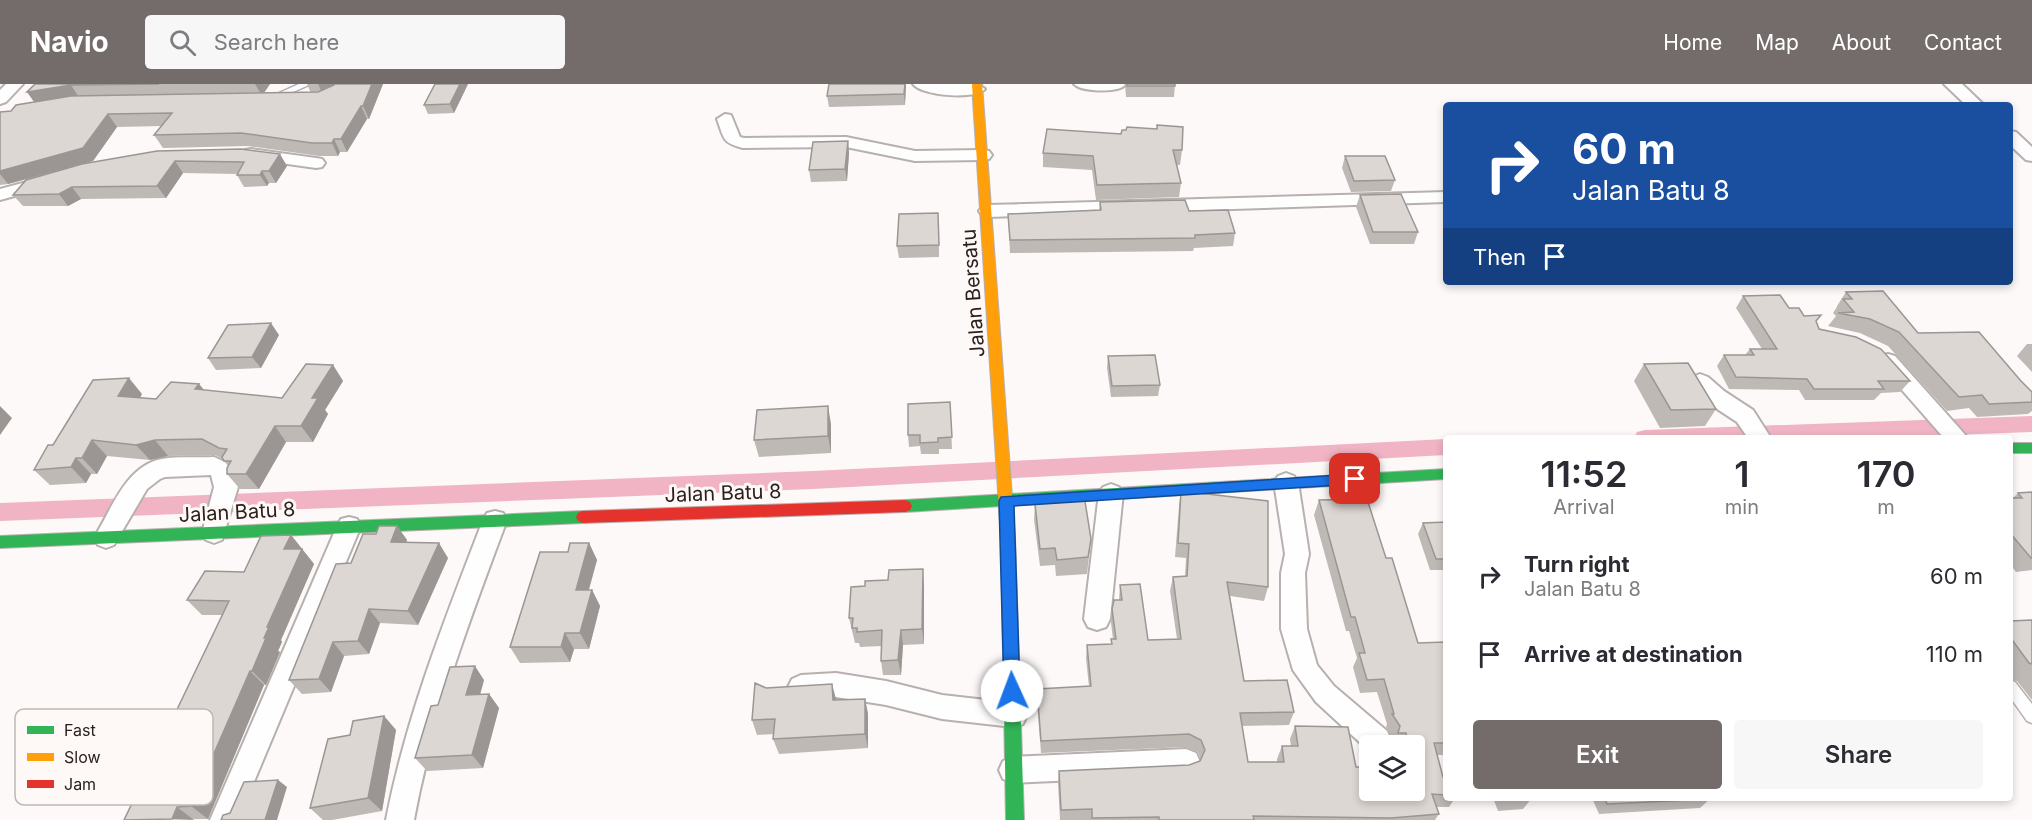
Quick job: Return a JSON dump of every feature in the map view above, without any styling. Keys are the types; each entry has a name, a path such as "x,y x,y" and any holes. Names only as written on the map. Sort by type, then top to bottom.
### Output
{"street":[{"path":"0,99 15,84"},
{"path":"921,84 939,89 977,86"},
{"path":"1082,84 1117,85"},
{"path":"1952,84 1973,102"},
{"name":"Jalan Bersatu","path":"977,86 988,210 1006,494 1015,820"},
{"path":"725,119 733,140 743,143 846,142 915,156 983,155"},
{"path":"2013,139 2032,156"},
{"path":"236,153 316,163"},
{"path":"0,195 65,175"},
{"path":"988,210 1443,197"},
{"path":"1873,349 1954,435"},
{"path":"1700,382 1716,397 1745,416 1758,435"},
{"path":"2013,448 2032,448"},
{"path":"111,530 139,483 162,468 214,466 221,470 226,487 215,526"},
{"name":"Jalan Batu 8","path":"0,542 111,530 215,526 349,526 893,507 1006,494 1111,493 1443,474"},
{"path":"1286,482 1297,554 1293,573 1294,629 1306,670 1325,693 1371,735"},
{"path":"1097,619 1111,493"},
{"path":"400,820 406,779 434,680 495,520"},
{"path":"224,820 349,526"},
{"path":"781,688 836,685 886,693 942,707 1013,715"},
{"path":"1013,770 1186,762"}],"lane":[{"path":"294,100 263,101 307,84"},
{"path":"2013,690 2032,716"}],"building":[{"path":"35,84 159,84 71,85 27,92"},
{"path":"334,84 372,84 363,106 341,139 334,139 332,143 312,143 241,133 154,135 172,113 108,114 83,148 0,171 0,112 11,111 16,105 71,96 318,92"},
{"path":"435,84 460,84 450,104 424,105"},
{"path":"829,84 905,84 904,94 827,96"},
{"path":"1127,84 1175,84 1175,86 1127,86"},
{"path":"1157,125 1183,127 1182,150 1173,150 1181,183 1097,185 1093,156 1043,153 1047,129 1121,134 1122,130 1126,130 1127,127 1157,129"},
{"path":"848,141 845,169 809,170 813,142"},
{"path":"241,149 280,154 269,171 262,171 260,175 237,175 244,162 175,161 157,186 72,187 59,194 13,195 26,180 82,164 157,151"},
{"path":"1345,156 1385,156 1395,180 1354,181"},
{"path":"1401,194 1418,232 1373,232 1360,195"},
{"path":"1185,200 1189,211 1228,210 1235,233 1195,235 1195,238 1010,240 1008,214 1101,210 1100,202"},
{"path":"938,213 939,245 897,246 899,214"},
{"path":"1883,291 1918,333 1979,332 2032,392 2032,402 1989,404 1982,395 1959,397 1899,332 1870,319 1838,313 1854,312 1843,299 1852,299 1846,292"},
{"path":"1780,295 1789,308 1799,308 1804,316 1821,315 1816,321 1819,329 1856,337 1881,349 1910,381 1878,381 1884,389 1814,389 1807,379 1736,377 1724,355 1754,355 1750,349 1777,349 1743,296"},
{"path":"271,323 252,357 208,358 228,325"},
{"path":"1155,355 1160,385 1112,386 1108,356"},
{"path":"1688,363 1716,409 1671,410 1644,364"},
{"path":"306,364 333,365 312,398 318,398 301,426 275,426 246,474 227,474 231,461 224,461 222,457 227,449 219,448 202,439 155,440 136,445 92,440 82,458 76,458 71,467 34,470 48,445 53,445 93,380 129,378 118,396 156,399 171,382 199,384 195,389 282,398"},
{"path":"950,402 952,437 938,438 938,442 920,443 920,435 908,435 908,404"},
{"path":"828,406 828,436 754,440 757,410"},
{"path":"1181,491 1268,501 1268,587 1227,582 1244,681 1287,680 1294,712 1240,713 1248,762 1284,762 1282,746 1298,746 1295,726 1348,727 1356,767 1359,767 1359,801 1425,801 1425,735 1398,733 1400,726 1392,714 1394,714 1384,679 1367,680 1359,653 1365,653 1355,617 1351,617 1319,500 1367,499 1386,558 1392,558 1418,643 1443,642 1443,743 1434,743 1443,777 1443,795 1432,794 1439,814 1391,818 1253,816 1254,820 1159,820 1159,817 1092,818 1092,809 1061,810 1059,771 1189,765 1200,761 1205,750 1201,740 1189,734 1041,741 1037,689 1091,686 1087,645 1112,644 1111,639 1116,639 1112,609 1114,600 1122,600 1120,585 1140,584 1148,640 1181,639 1173,577 1187,576 1189,544 1178,543"},
{"path":"2032,492 2032,558 2013,537 2013,498 2022,498 2018,493"},
{"path":"1084,495 1091,539 1088,557 1057,560 1055,548 1040,549 1035,504 1053,503 1052,497"},
{"path":"1443,522 1443,559 1436,559 1423,523"},
{"path":"379,526 397,526 391,542 439,543 408,611 369,609 358,641 333,642 319,679 289,680 336,564 351,563 363,534 376,534"},
{"path":"291,535 284,549 302,549 267,627 269,627 264,638 266,638 252,671 250,671 213,756 213,709 177,709 229,601 187,600 205,571 244,572 261,536"},
{"path":"570,543 589,543 576,590 592,590 580,633 565,633 561,647 510,647 540,552 568,552"},
{"path":"923,569 922,629 901,630 898,660 881,661 882,630 857,632 857,628 852,628 853,618 849,618 851,587 865,586 865,581 888,580 889,570"},
{"path":"2032,620 2032,664 2013,641 2013,621"},
{"path":"475,666 466,695 489,694 472,755 415,758 431,706 438,705 450,667"},
{"path":"755,683 766,688 832,684 833,700 865,699 865,734 773,739 775,719 752,720"},
{"path":"384,716 368,798 310,808 328,739 350,735 353,721"},
{"path":"278,780 265,820 221,820 223,815 230,813 244,782"},
{"path":"1606,801 1669,801 1607,804"},
{"path":"131,805 191,805 177,807 172,819 124,820"}],"waterway":[{"path":"1728,435 2032,424"},
{"path":"0,512 813,480 1443,447"}],"traffic: fast":[{"path":"2013,448 2032,448"},
{"path":"905,506 1443,474"},
{"path":"0,542 583,517"},
{"path":"1008,538 1015,820"}],"traffic: slow":[{"path":"977,84 1008,538"}],"traffic: jam":[{"path":"583,517 905,506"}],"route":[{"path":"1012,691 1006,501 1355,479"}]}
